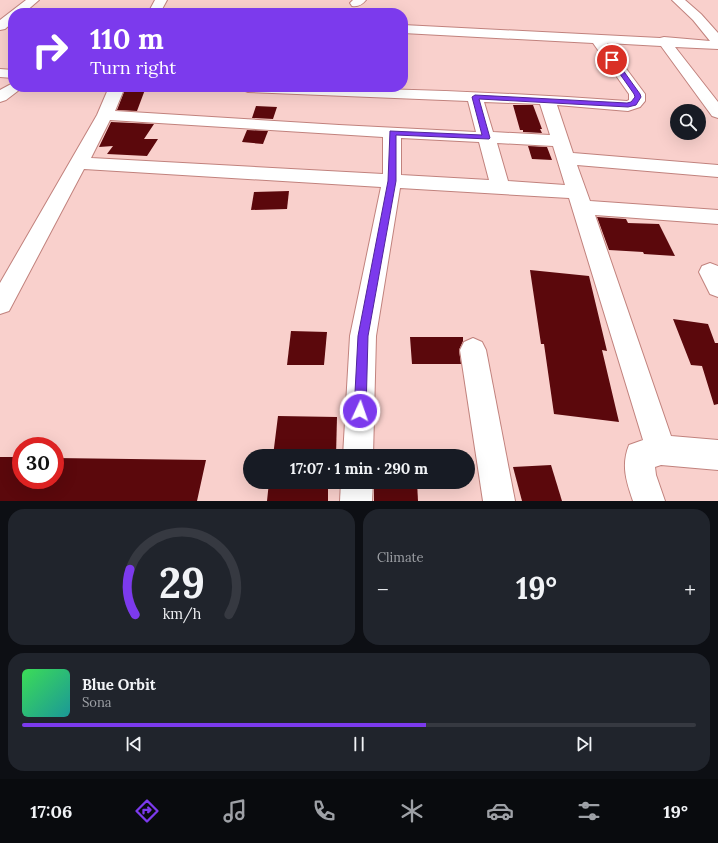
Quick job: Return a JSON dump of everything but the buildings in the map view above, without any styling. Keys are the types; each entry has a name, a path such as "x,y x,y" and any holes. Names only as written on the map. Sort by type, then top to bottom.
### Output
{"street":[{"path":"23,8 33,0"},
{"path":"678,0 697,17 718,41"},
{"path":"697,17 711,18"},
{"path":"0,26 8,20"},
{"path":"408,29 664,41 718,45"},
{"path":"362,92 547,100 628,106 634,104 637,101 637,94 596,38"},
{"path":"664,41 718,113"},
{"path":"0,304 6,283 105,115 115,92"},
{"path":"475,97 500,187"},
{"path":"547,100 661,450"},
{"path":"105,115 486,138 718,171"},
{"path":"358,449 363,336 392,181 392,133"},
{"path":"77,162 500,187 718,217"},
{"path":"473,350 499,501"},
{"path":"649,501 640,475 640,456 661,450 718,455"},
{"path":"356,501 357,489"}],"route":[{"path":"360,411 363,336 377,268 392,181 392,133 486,138 475,97 547,100 628,106 634,104 637,101 637,94 612,60"}]}
